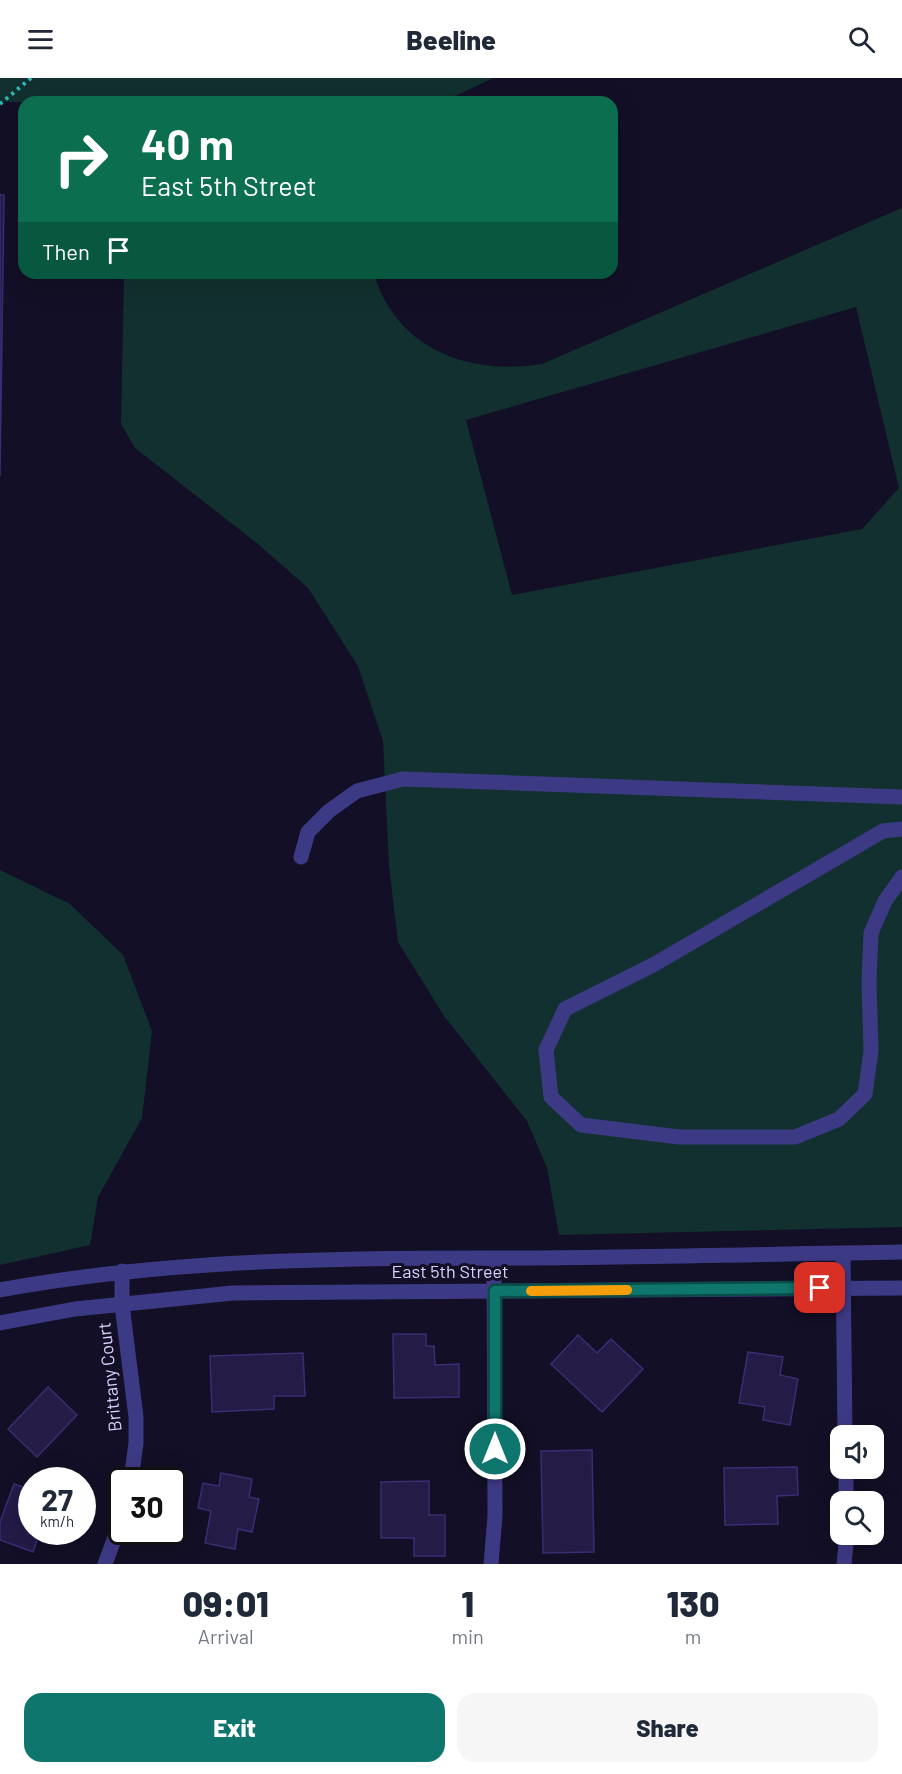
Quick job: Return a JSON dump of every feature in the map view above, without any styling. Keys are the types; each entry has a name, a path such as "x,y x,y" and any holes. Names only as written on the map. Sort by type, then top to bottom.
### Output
{"street":[{"path":"301,857 308,832 329,811 357,791 403,778 902,797"},
{"path":"902,829 883,831 653,965 565,1009 546,1050 551,1097 580,1125 679,1137 795,1137 839,1119 865,1094 871,1051 869,982 871,933 885,900 902,877"},
{"name":"East 5th Street","path":"0,1290 74,1276 180,1265 902,1252"},
{"path":"843,1253 845,1425"},
{"path":"491,1564 495,1516 494,1258"},
{"name":"Brittany Court","path":"122,1271 122,1305 136,1417 133,1467"},
{"name":"East 5th Street","path":"0,1323 75,1309 233,1293 902,1288"},
{"path":"105,1564 112,1545"},
{"path":"844,1564 846,1545"}],"path":[{"path":"0,104 31,78"}],"green space":[{"path":"0,78 493,78 456,96 18,96 18,102 0,102"},
{"path":"902,208 902,1227 559,1235 547,1168 527,1121 444,1016 398,942 389,866 383,741 358,666 308,588 258,544 135,448 121,424 124,279 376,279 384,299 399,321 417,338 439,352 463,361 488,366 515,367 542,364","holes":["856,307 899,488 862,529 512,595 466,420"]},
{"path":"0,870 70,904 123,955 152,1031 142,1118 98,1197 90,1245 0,1265"}],"building":[{"path":"0,195 4,195 0,476"},
{"path":"393,1334 426,1334 426,1346 434,1346 435,1365 459,1364 459,1397 394,1398"},
{"path":"578,1335 597,1353 611,1339 643,1369 602,1412 551,1364"},
{"path":"748,1352 783,1357 780,1375 798,1379 790,1425 763,1420 765,1407 739,1403"},
{"path":"303,1353 305,1396 274,1396 274,1409 212,1412 210,1356"},
{"path":"48,1387 77,1415 37,1457 8,1429"},
{"path":"592,1450 594,1552 543,1553 541,1451"},
{"path":"797,1467 798,1495 777,1496 778,1524 725,1525 724,1468"},
{"path":"221,1473 252,1479 249,1497 259,1499 252,1532 238,1529 235,1549 205,1543 211,1511 198,1508 203,1483 219,1486"},
{"path":"429,1481 429,1515 445,1515 445,1556 414,1556 414,1538 381,1538 381,1482"},
{"path":"14,1484 18,1485 18,1545 35,1545 33,1552 0,1540 0,1522"}],"slow traffic":[{"path":"531,1291 627,1290"}],"route":[{"path":"495,1449 495,1291 820,1288"}]}
